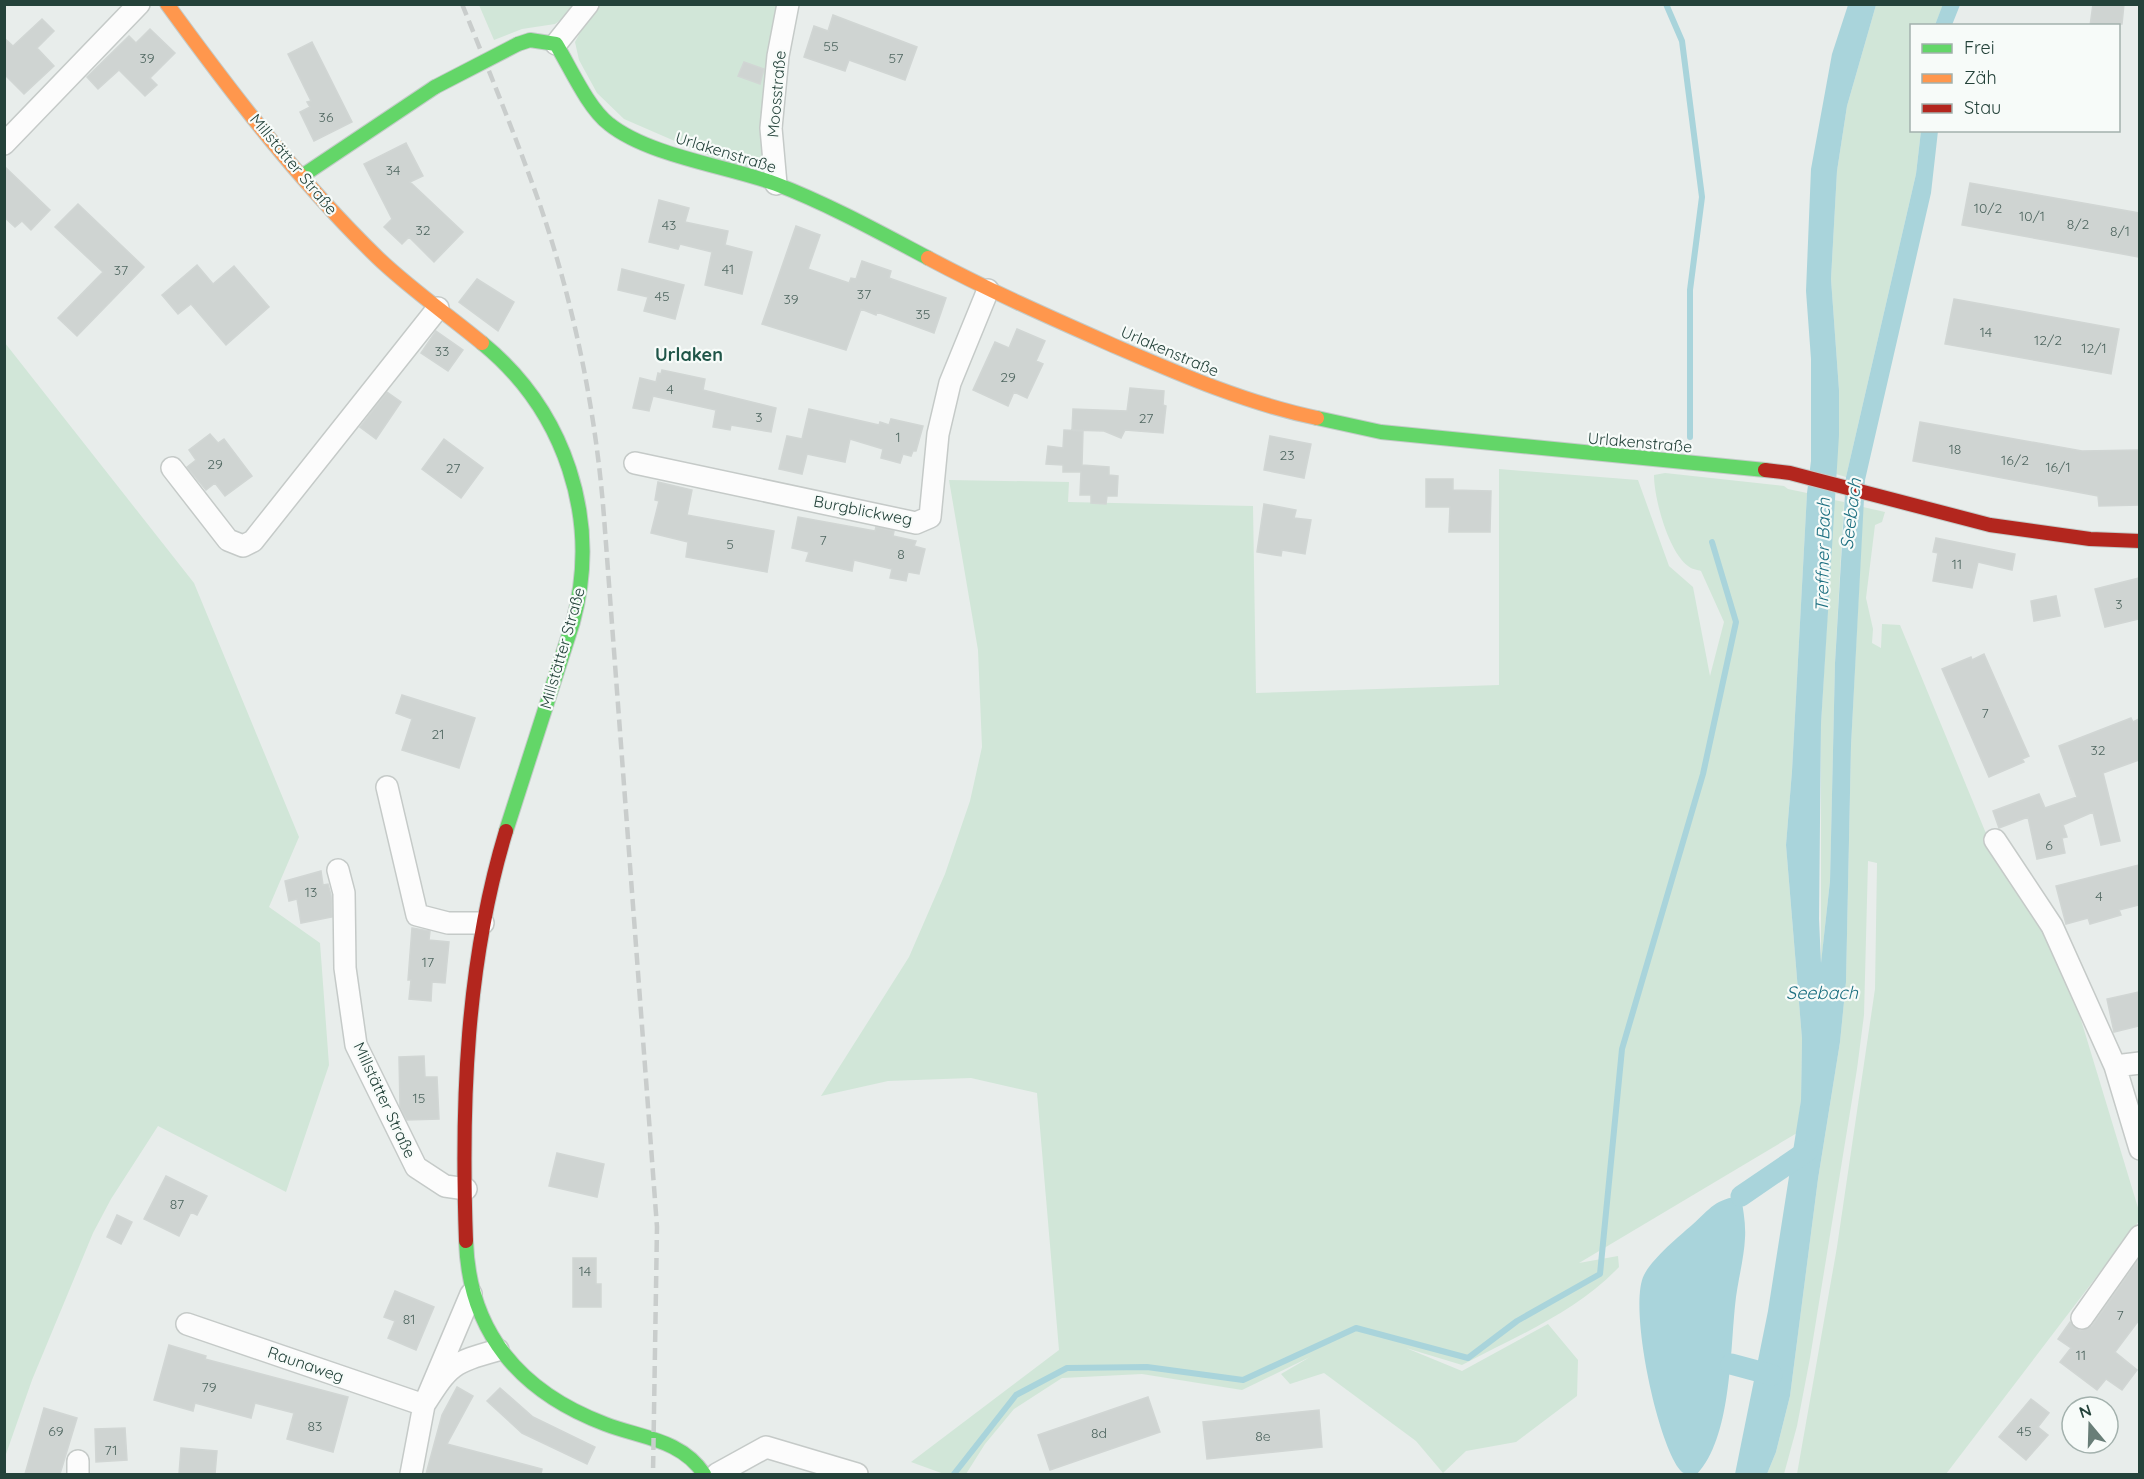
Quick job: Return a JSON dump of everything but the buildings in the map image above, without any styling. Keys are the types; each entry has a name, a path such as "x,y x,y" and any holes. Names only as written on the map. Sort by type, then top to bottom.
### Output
{"street":[{"path":"4,144 139,4"},
{"name":"Millstätter Straße","path":"167,4 213,68 321,199 382,262 484,345 522,383 546,415 565,463 579,512 583,548 581,585 570,632 492,878 473,975 468,1026 465,1214 471,1294 480,1320 498,1350 529,1379 565,1404 598,1422 674,1446 701,1467 704,1474"},
{"path":"302,176 435,87 518,44 537,40 556,45 588,4"},
{"name":"Moosstraße","path":"776,184 771,128 778,56 788,4"},
{"name":"Urlakenstraße","path":"556,45 596,109 606,122 620,132 678,155 776,184 877,231 988,290 1190,379 1282,411 1381,432 1790,473 1891,497 1990,525 2090,539 2139,541"},
{"name":"Burgblickweg","path":"635,463 915,523 930,517 938,434 950,383 988,290"},
{"path":"172,468 228,540 243,546 253,541 438,308"},
{"path":"387,787 417,915 448,923 483,923"},
{"path":"1995,840 2052,926 2115,1066 2139,1149"},
{"name":"Millstätter Straße","path":"338,870 344,893 345,968 356,1046 416,1167 445,1186 466,1189"},
{"path":"2115,1066 2139,1063"},
{"path":"2082,1318 2139,1236"},
{"path":"411,1474 424,1405 471,1294"},
{"name":"Raunaweg","path":"187,1324 424,1405"},
{"path":"424,1405 442,1377 459,1361 498,1350"},
{"path":"717,1474 766,1447 857,1474"}],"green space":[{"path":"479,5 582,5 555,24 522,29 494,40"},
{"path":"595,5 781,5 769,182 624,119 597,93 579,60 575,42"},
{"path":"1876,5 1943,5 1935,24 1910,24 1910,132 1921,132 1916,174 1846,477 1836,474 1839,390 1831,279 1837,171 1847,106"},
{"path":"5,343 194,583 299,837 269,907 320,943 329,1065 286,1192 158,1126 111,1199 93,1233 32,1380 5,1457"},
{"path":"1499,469 1638,480 1669,566 1693,587 1710,676 1724,622 1701,571 1689,567 1681,559 1668,537 1659,510 1654,475 1665,473 1784,486 1807,493 1786,845 1802,1039 1801,1100 1797,1133 1579,1263 1618,1256 1619,1267 1584,1297 1545,1322 1462,1365 1406,1348 1462,1371 1548,1324 1578,1360 1577,1396 1516,1442 1466,1451 1443,1473 1416,1441 1324,1373 1290,1384 1281,1374 1310,1357 1242,1390 1142,1374 1062,1378 1014,1409 985,1444 966,1474 944,1474 911,1462 1059,1350 1037,1093 971,1078 888,1081 821,1096 909,957 945,874 970,801 982,747 978,650 949,480 1069,482 1068,502 1253,506 1256,693 1499,685"},
{"path":"1834,500 1844,502 1835,663 1830,881 1821,964 1821,724"},
{"path":"1863,507 1885,512 1882,522 1875,525 1866,598 1873,629 1872,643 1881,648 1882,624 1900,625 1985,831 2068,977 2139,1211 2139,1221 1946,1474 1797,1474 1837,1247 1875,989 1877,863 1868,861 1864,1015 1810,1358 1797,1426 1784,1474 1767,1474 1776,1452 1790,1396 1818,1179 1840,1042 1846,982 1851,746"}],"water":[{"path":"1943,4 1960,5 1952,24 1935,24"},
{"path":"1848,5 1876,5 1847,106 1837,171 1831,279 1839,390 1839,435 1821,724 1819,919 1821,963 1830,881 1835,663 1846,477 1916,174 1921,132 1938,132 1931,193 1865,480 1851,746 1846,982 1840,1042 1818,1179 1790,1396 1776,1452 1767,1474 1735,1474 1768,1311 1801,1100 1802,1039 1786,845 1807,493 1811,461 1811,359 1806,291 1811,169 1832,54"},
{"path":"1741,1196 1745,1227 1744,1246 1723,1418 1708,1458 1697,1474 1687,1474 1680,1470 1671,1455 1654,1404 1642,1343 1640,1291 1644,1275 1659,1255 1714,1205 1725,1199"}],"waterway":[{"path":"1666,4 1682,41 1702,197 1690,290 1690,437"},
{"path":"954,1474 1016,1395 1067,1368 1147,1367 1243,1380 1356,1328 1468,1358 1517,1321 1600,1274 1622,1049 1703,774 1736,622 1712,542"},
{"path":"1741,1196 1807,1151"},
{"path":"1731,1364 1772,1375"}],"railway":[{"path":"462,4 521,154 552,243 582,359 595,438 604,517 657,1227 653,1474"}],"traffic: fast":[{"path":"518,44 530,40 556,44 594,108 609,124 626,135 666,152 776,184 815,200 928,258"},
{"path":"435,87 518,44"},
{"path":"302,176 435,87"},
{"path":"482,343 511,370 535,401 555,434 569,469 578,506 582,544 581,583 573,622 506,831"},
{"path":"1317,418 1381,432 1765,470"},
{"path":"466,1241 469,1274 477,1303 489,1330 505,1355 524,1376 548,1395 575,1411 605,1424 672,1446 695,1462 704,1474"}],"traffic: slow":[{"path":"167,4 266,135 348,228 402,279 482,343"},
{"path":"928,258 1041,313 1186,376 1238,396 1317,418"}],"traffic: jam":[{"path":"1765,470 1790,473 1990,525 2090,539 2140,541"},
{"path":"466,1241 466,1085 474,982 482,931 506,831"}],"district":[{"name":"Urlaken","path":"689,355"}],"water label":[{"name":"Seebach","path":"1851,514"},
{"name":"Treffner Bach","path":"1823,555"},
{"name":"Seebach","path":"1822,993"}]}
